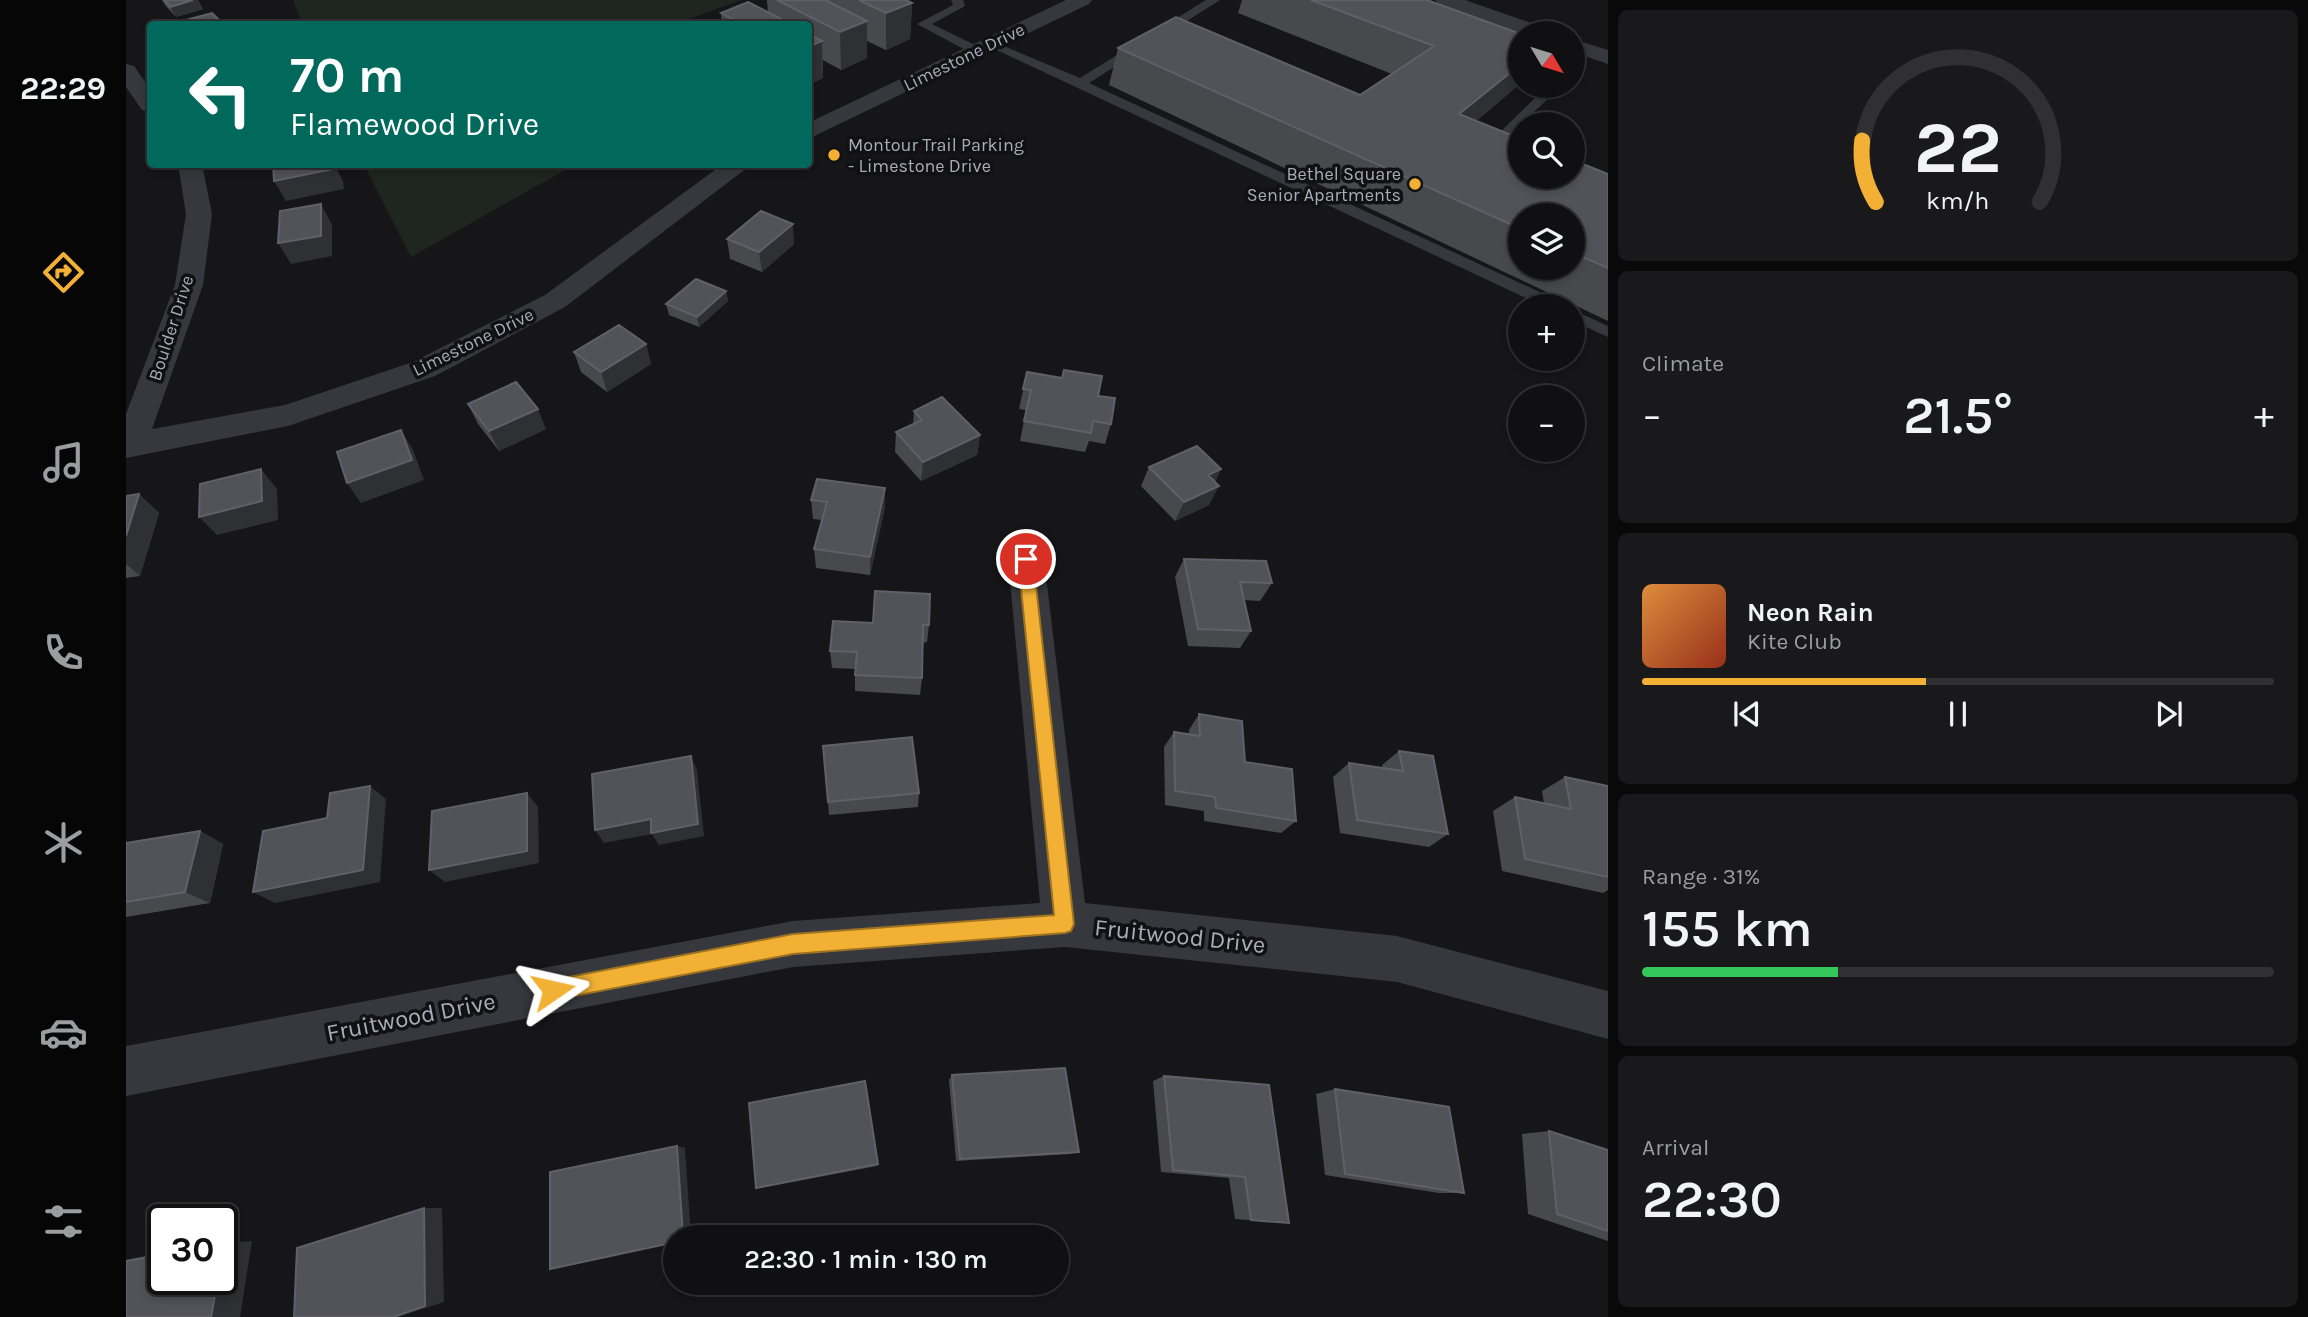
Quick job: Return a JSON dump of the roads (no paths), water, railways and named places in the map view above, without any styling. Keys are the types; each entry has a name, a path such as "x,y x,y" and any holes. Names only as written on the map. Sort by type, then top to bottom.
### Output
{"street":[{"name":"Limestone Drive","path":"812,130 1082,0"},
{"path":"1445,0 1508,22"},
{"path":"1586,49 1608,57"},
{"path":"126,71 147,101"},
{"name":"Boulder Drive","path":"128,446 188,285 199,214 191,168"},
{"name":"Limestone Drive","path":"128,446 288,415 424,369 555,301 735,168"},
{"path":"1026,559 1065,924"},
{"name":"Fruitwood Drive","path":"126,1072 793,944 1065,924 1397,959 1608,1015"}],"lane":[{"path":"957,0 958,6 923,24 1080,83 1529,294"},
{"path":"1080,83 1214,0"},
{"path":"1492,167 1488,152 1542,98"},
{"path":"1585,321 1608,332"}],"place":[{"name":"Montour Trail Parking - Limestone Drive","path":"834,155"},
{"name":"Bethel Square Senior Apartments","path":"1415,184"}]}
